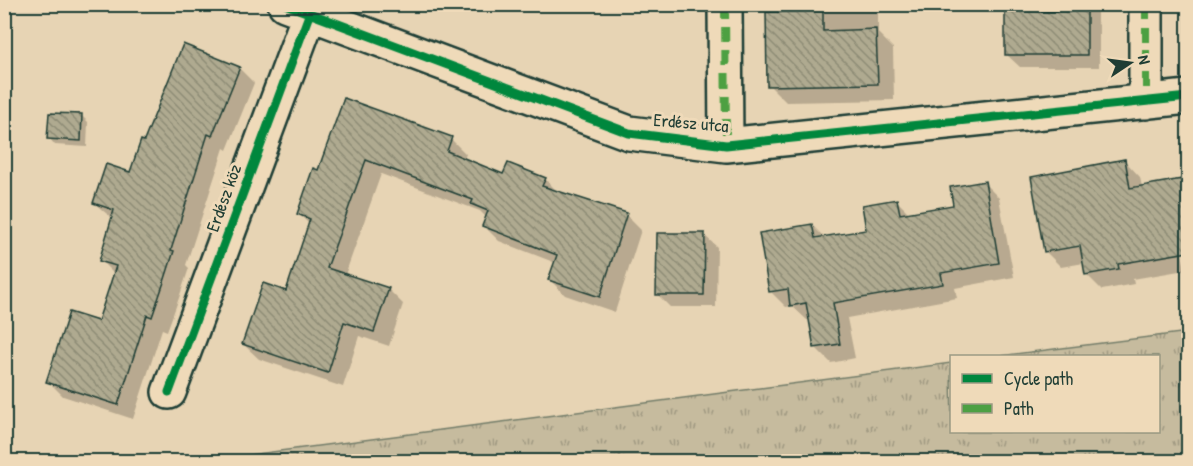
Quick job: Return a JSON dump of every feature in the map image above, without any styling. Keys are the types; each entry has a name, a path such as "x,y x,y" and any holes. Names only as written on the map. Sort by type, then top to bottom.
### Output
{"street":[{"path":"725,4 726,145"},
{"path":"1146,4 1146,102"},
{"name":"Erdész utca","path":"297,10 629,133 726,145 1188,97"},
{"name":"Erdész köz","path":"169,392 297,10"}],"green space":[{"path":"1188,332 1188,461 204,461 950,363 950,433 1160,433 1160,355 1008,355"}],"building":[{"path":"823,11 823,31 876,29 878,84 767,86 766,12"},
{"path":"1005,11 1087,11 1087,55 1005,55"},
{"path":"183,44 240,67 212,136 208,134 171,250 174,251 164,282 152,317 147,315 118,405 46,382 69,312 98,321 116,266 99,261 114,210 93,203 106,164 130,172 141,140 144,141"},
{"path":"344,98 452,137 447,151 503,174 508,163 546,178 542,186 627,213 600,297 548,280 557,255 482,226 488,211 471,204 473,200 366,160 327,268 389,288 374,332 344,322 328,373 242,344 263,283 286,291 310,219 297,214 313,168 318,170"},
{"path":"49,113 82,114 81,141 47,139"},
{"path":"1125,159 1130,188 1188,178 1188,252 1118,264 1119,269 1085,275 1080,246 1044,252 1031,177"},
{"path":"985,181 999,263 941,273 943,284 833,303 840,344 814,348 806,303 790,306 788,289 769,292 759,233 812,224 815,238 866,230 862,205 897,199 900,214 953,205 950,187"},
{"path":"657,233 705,233 704,295 656,295"}],"marked path":[{"path":"725,4 726,145"},
{"path":"1146,4 1146,102"}],"cycle path":[{"path":"285,4 629,133 726,145 1188,97"},
{"path":"169,392 309,15"}]}
